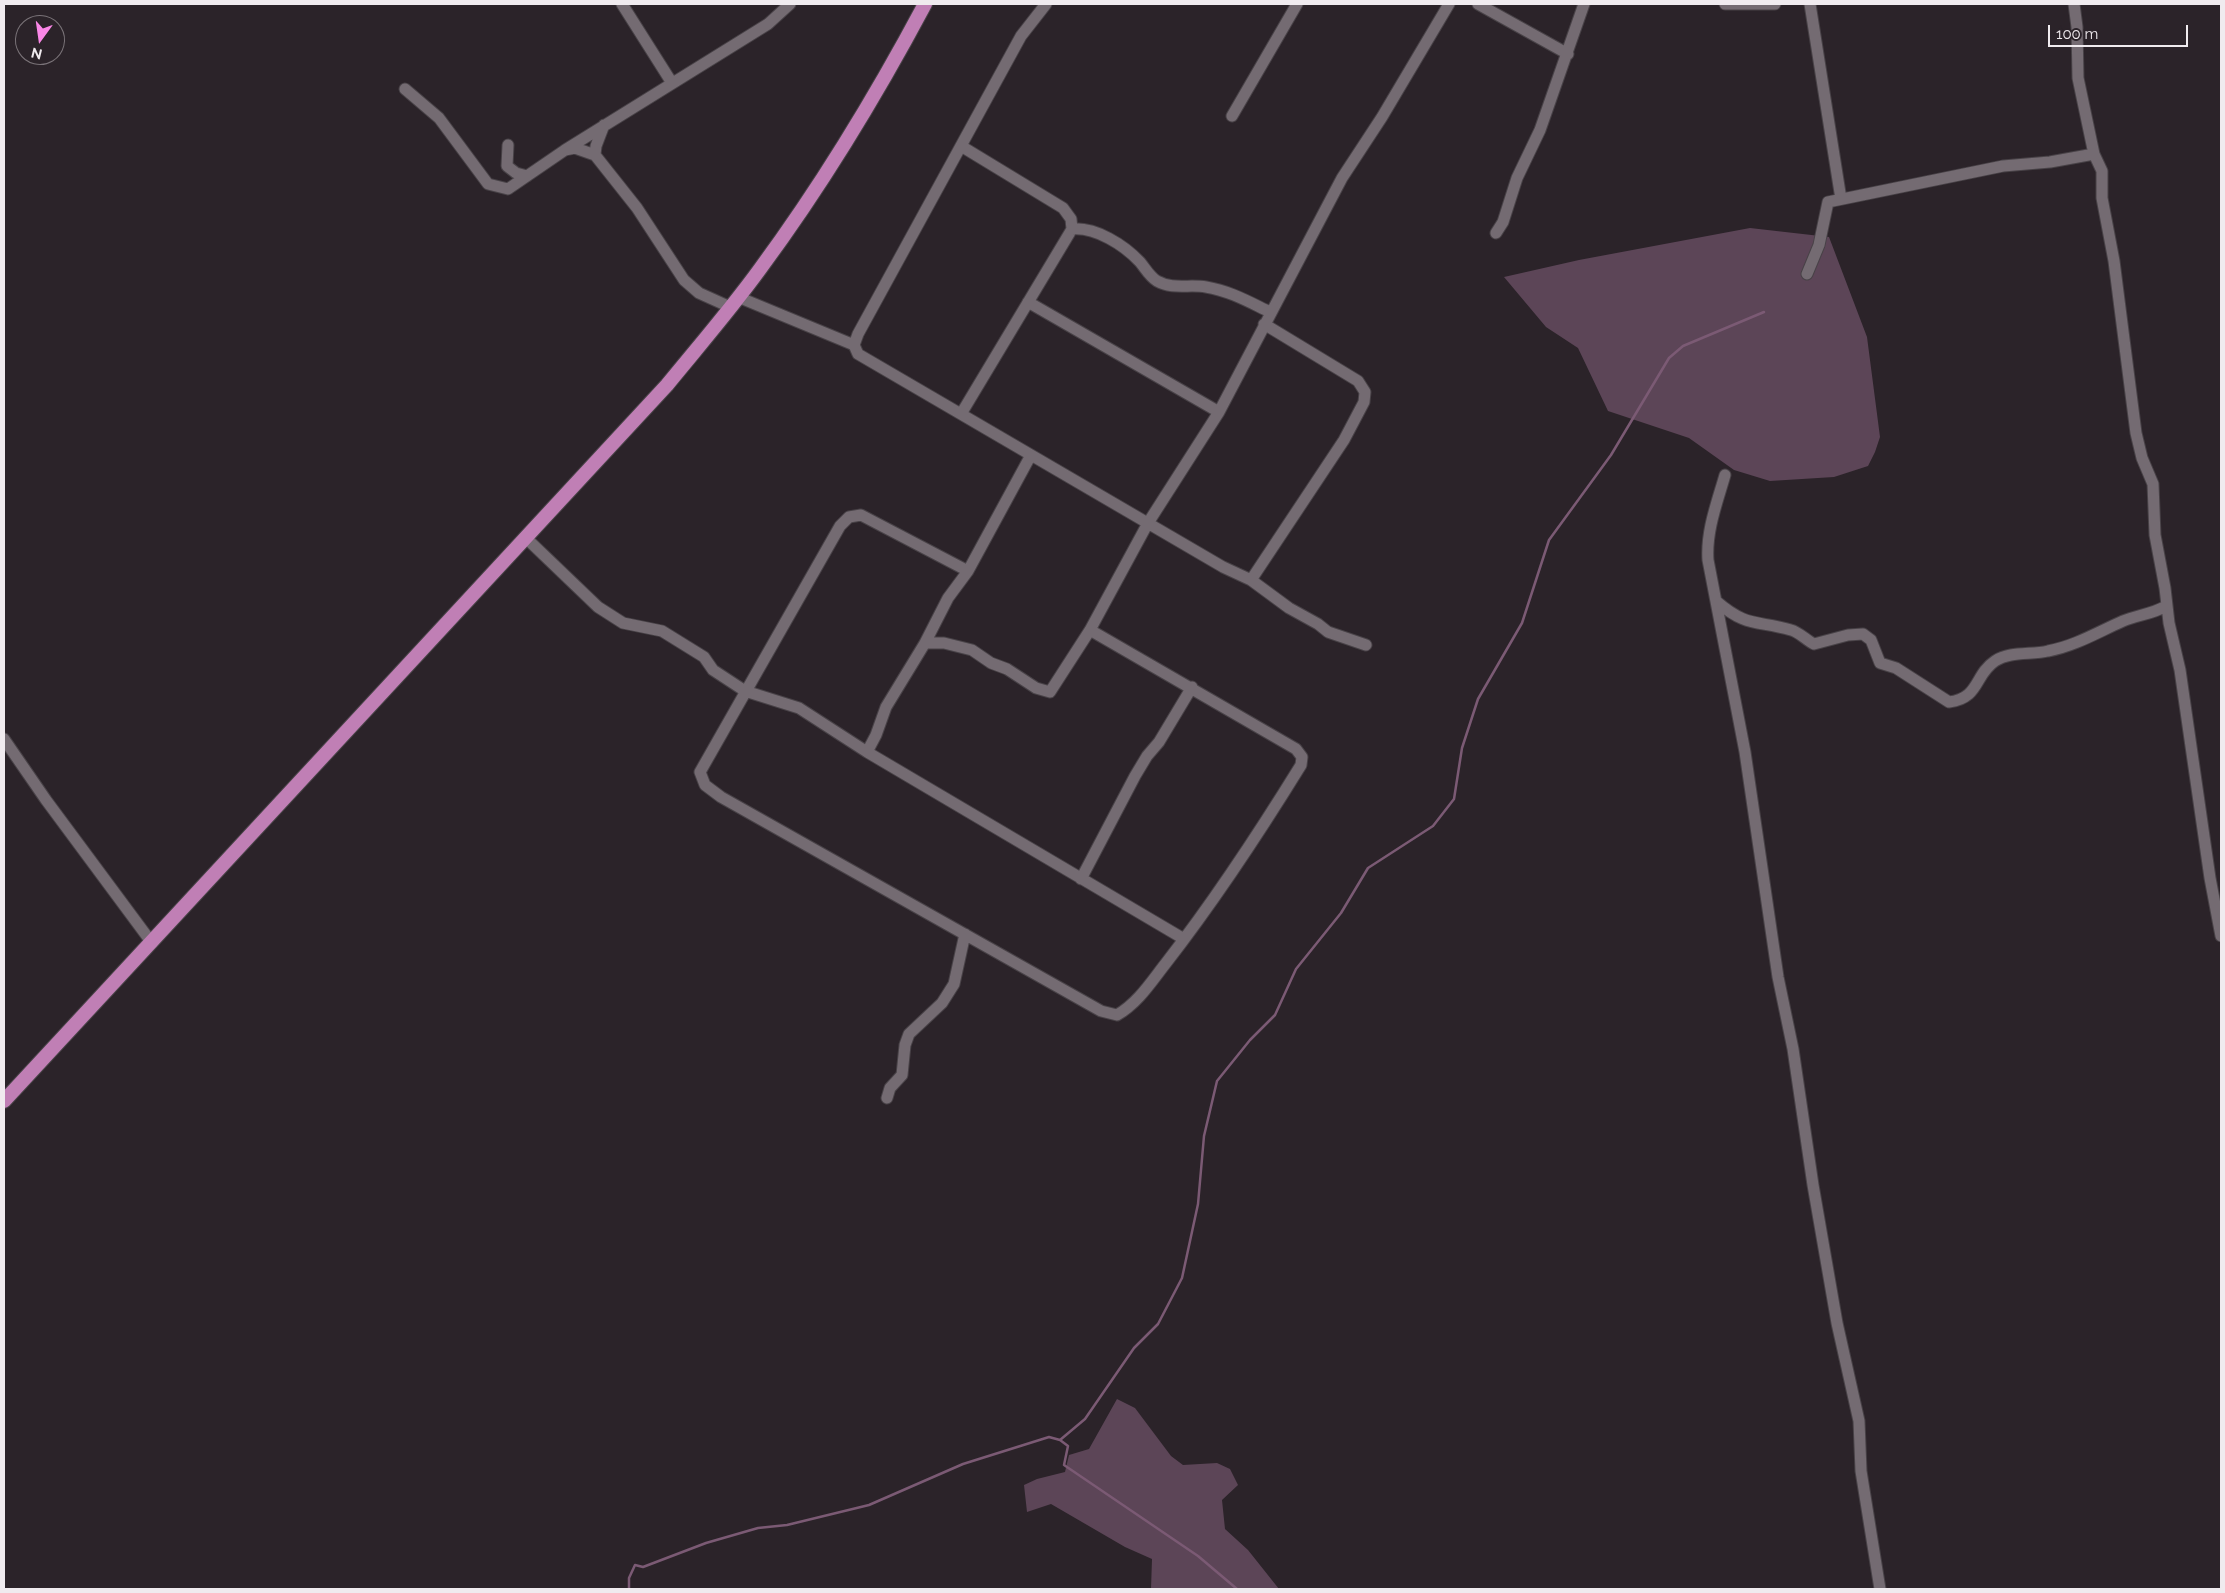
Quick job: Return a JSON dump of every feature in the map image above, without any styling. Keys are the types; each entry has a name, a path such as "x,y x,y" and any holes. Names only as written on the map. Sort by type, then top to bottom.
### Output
{"main road":[{"path":"4,1101 152,943 524,537 667,385 734,302 790,226 854,130 925,4"}],"street":[{"path":"622,4 672,83"},
{"path":"405,89 439,118 488,184 508,189 565,150 768,24 790,4"},
{"path":"1046,4 1021,36 858,334 854,345 858,354 1223,567 1251,580 1289,608 1318,624 1328,632 1366,645"},
{"path":"1232,116 1298,4"},
{"path":"925,643 944,643 972,650 991,663 1007,669 1036,688 1050,692 1090,630 1148,523 1219,412 1342,178 1382,117 1449,4"},
{"path":"1478,4 1568,54"},
{"path":"1496,233 1503,222 1517,178 1533,149 1584,4"},
{"path":"1725,4 1775,4"},
{"path":"1810,4 1841,199"},
{"path":"2074,4 2077,27 2078,78 2094,154 2099,160 2103,177 2102,198 2112,253 2137,439 2152,484 2155,535 2165,588 2166,606 2180,670 2210,878 2221,936"},
{"path":"595,156 596,146 604,126"},
{"path":"508,146 507,166 516,173 527,176"},
{"path":"961,146 1063,208 1070,219 1072,229 961,414"},
{"path":"565,150 576,148 595,156 637,208 684,280 698,293 734,302 854,345"},
{"path":"1807,274 1819,245 1828,202 2003,166 2050,162 2094,154"},
{"path":"1072,229 1080,228 1118,243 1139,260 1155,280 1169,286 1213,288 1236,295 1270,312"},
{"path":"1028,302 1219,412"},
{"path":"1251,580 1344,440 1364,402 1365,392 1358,381 1264,324"},
{"path":"866,752 876,735 886,707 925,643 948,598 968,571 1031,455"},
{"path":"1725,475 1712,519 1708,548 1716,601 1745,752 1778,977 1793,1049 1813,1185 1837,1323 1859,1420 1861,1471 1880,1589"},
{"path":"968,571 860,515 849,517 840,526 700,772 705,785 721,796 1101,1011 1117,1015 1131,1007 1184,940 1270,815 1301,765 1302,757 1296,749 1192,687 1090,630"},
{"path":"524,537 598,607 623,623 662,631 704,657 713,670 745,691 798,708 866,752 1184,940"},
{"path":"1716,601 1731,614 1750,623 1793,630 1814,644 1848,635 1863,634 1871,640 1880,663 1896,668 1948,702 1968,696 1988,667 1996,660 2015,654 2059,649 2080,642 2125,620 2158,611 2166,606"},
{"path":"1080,879 1135,776 1147,756 1159,742 1192,687"},
{"path":"4,739 46,800 152,943"},
{"path":"887,1098 890,1088 902,1075 905,1046 909,1034 921,1020 942,1003 954,984 965,934"}],"shaded area":[{"path":"1750,228 1829,237 1867,337 1880,437 1868,466 1834,477 1770,481 1734,470 1689,438 1608,411 1578,348 1546,327 1504,277 1579,260"},
{"path":"1117,1399 1135,1408 1171,1456 1183,1465 1217,1463 1230,1469 1238,1485 1222,1500 1225,1529 1248,1550 1279,1589 1151,1589 1152,1559 1125,1547 1051,1504 1027,1512 1024,1485 1037,1479 1065,1472 1069,1455 1089,1449"}],"waterway":[{"path":"1060,1440 1085,1419 1134,1348 1158,1324 1182,1278 1198,1204 1204,1136 1217,1081 1250,1040 1275,1015 1296,969 1341,913 1368,868 1433,826 1454,799 1462,748 1478,699 1522,623 1549,540 1611,455 1669,358 1683,346 1764,312"},
{"path":"629,1589 629,1578 635,1565 643,1567 706,1543 758,1528 787,1525 869,1505 963,1464 1049,1437 1060,1440 1068,1446 1064,1465 1198,1556 1237,1589"}]}
